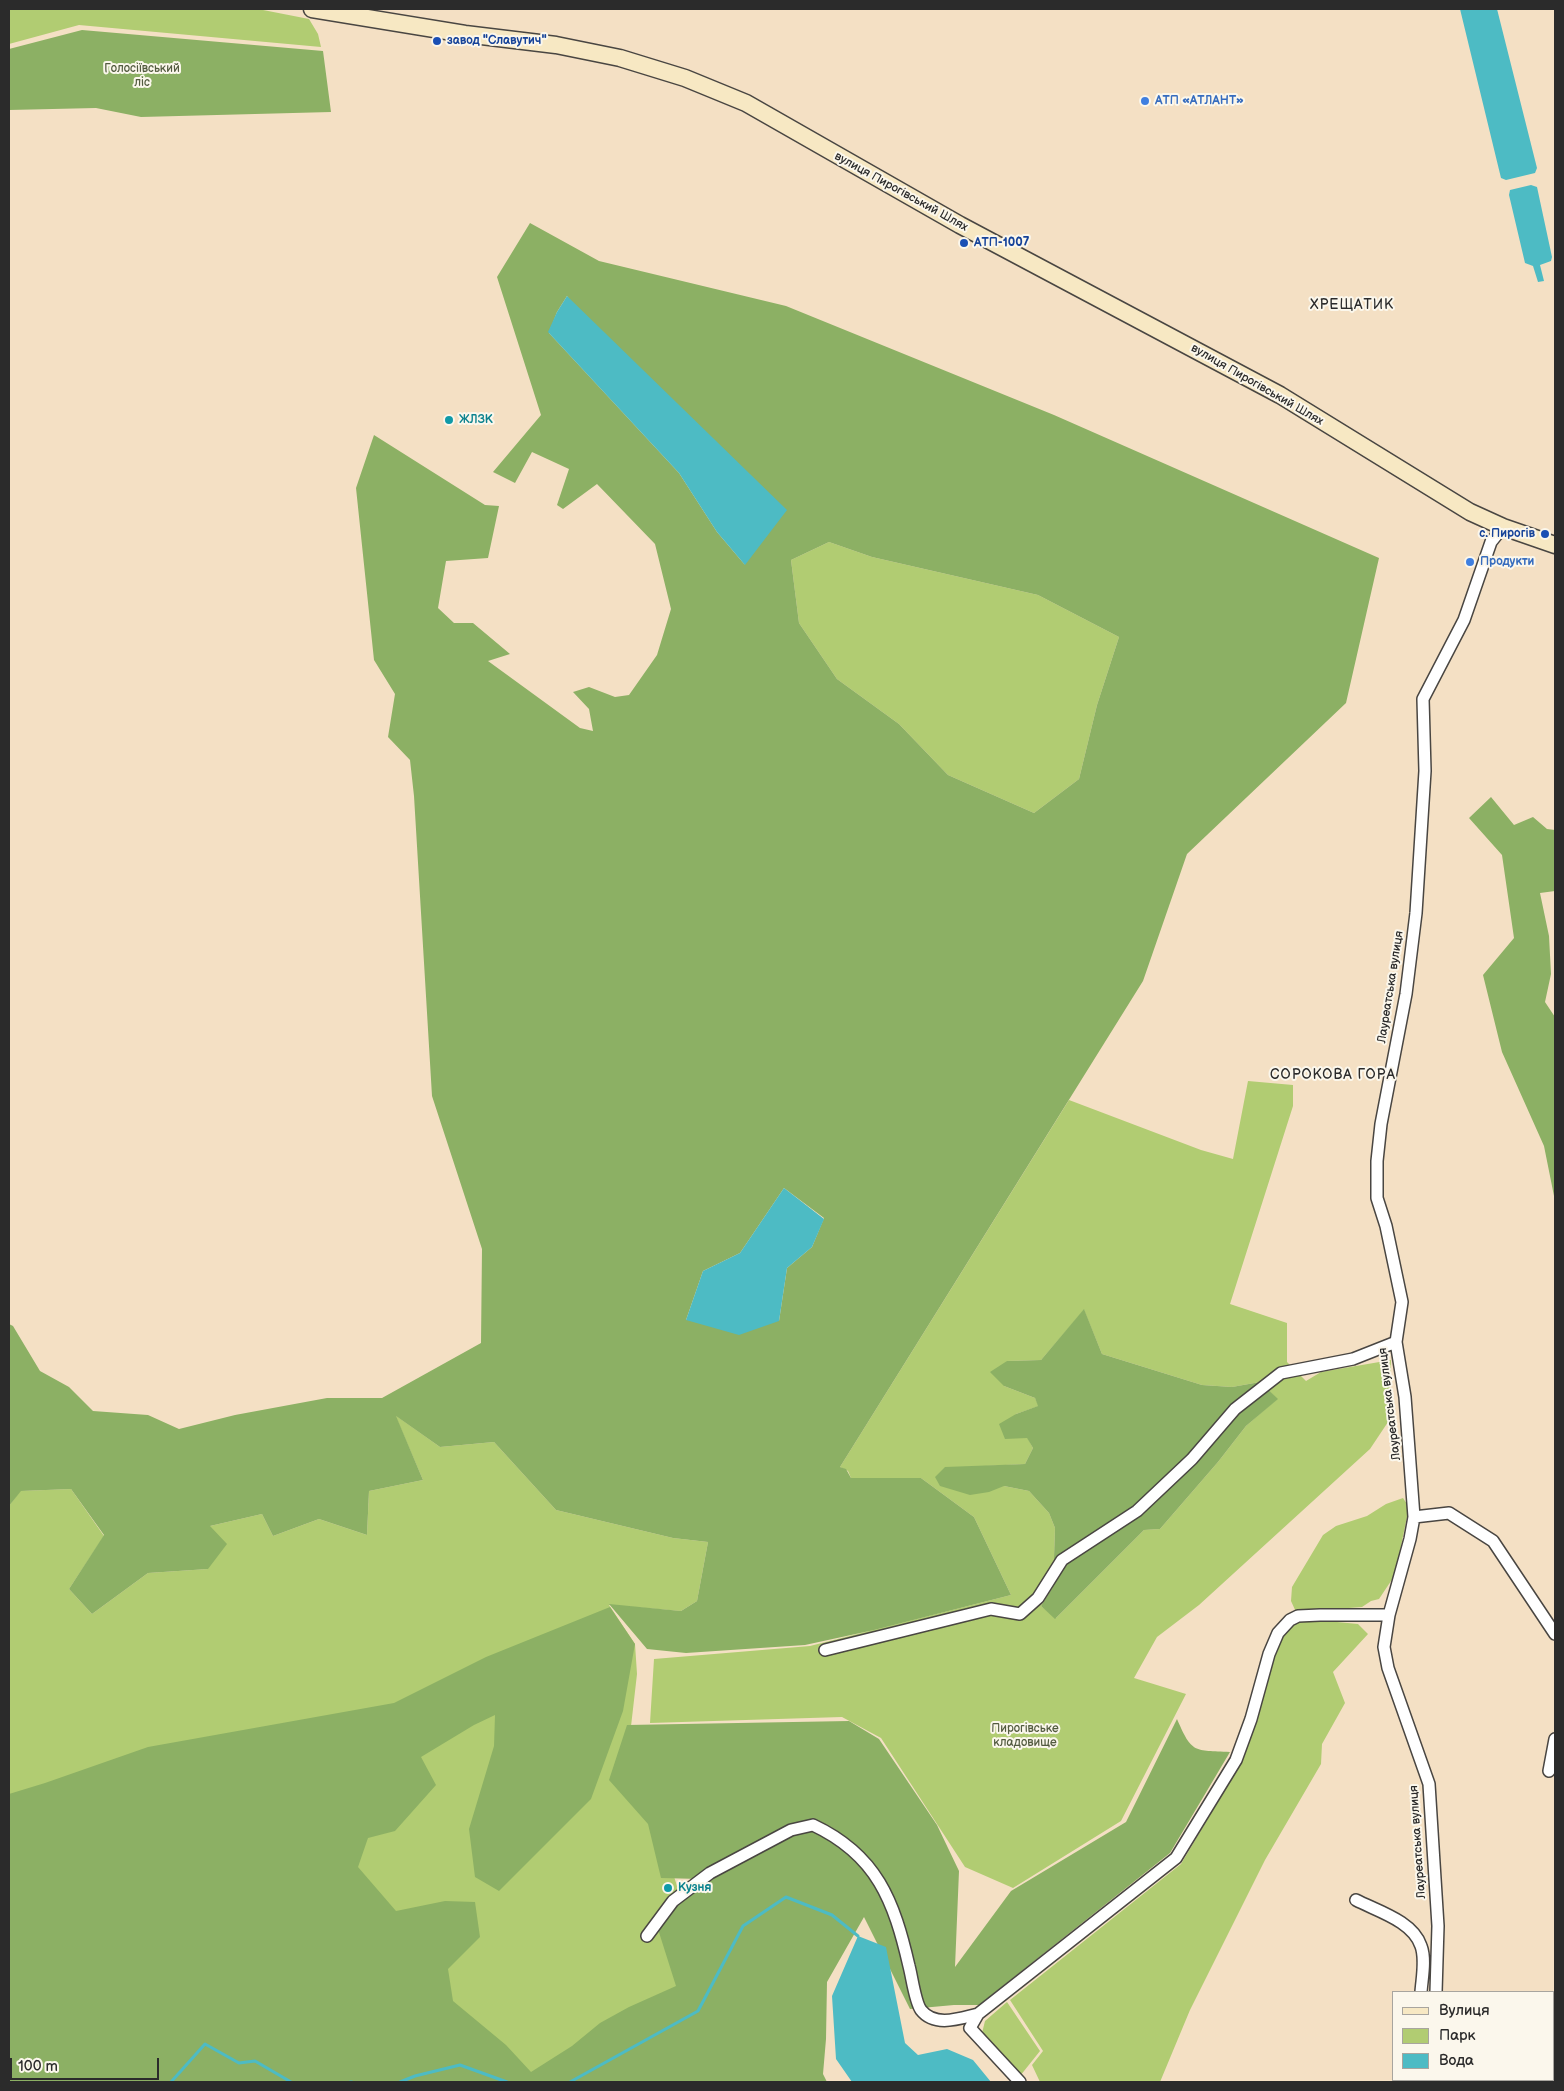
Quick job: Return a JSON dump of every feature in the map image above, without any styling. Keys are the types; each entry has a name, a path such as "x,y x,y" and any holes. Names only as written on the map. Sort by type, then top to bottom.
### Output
{"street":[{"name":"вулиця Пирогівський Шлях","path":"312,9 465,34 556,45 620,58 685,78 746,103 952,220 1280,395 1470,512 1503,527 1555,545"},
{"name":"Лауреатська вулиця","path":"1436,1991 1438,1926 1429,1784 1388,1668 1384,1647 1389,1615 1410,1540 1414,1517 1405,1397 1396,1342 1402,1302 1386,1226 1377,1198 1377,1161 1381,1124 1406,994 1416,912 1425,771 1423,699 1464,620 1491,542 1503,527"},
{"path":"825,1650 991,1609 1020,1614 1038,1598 1062,1560 1137,1511 1192,1459 1235,1409 1282,1374 1353,1359 1396,1342"},
{"path":"1414,1517 1449,1513 1492,1541 1555,1634"},
{"path":"970,2028 978,2014 1176,1858 1236,1760 1252,1719 1269,1654 1278,1633 1290,1620 1298,1616 1389,1615"},
{"path":"1549,1771 1555,1739"},
{"path":"647,1936 672,1901 710,1873 791,1830 813,1826 844,1842 864,1860 886,1892 908,1960 920,2010 930,2017 941,2021 978,2014"},
{"path":"1356,1900 1401,1923 1414,1934 1421,1946 1421,1991"},
{"path":"956,2019 970,2028 1020,2082"}],"green space":[{"path":"9,9 258,9 309,19 318,34 321,47 79,25 9,44"},
{"name":"Голосіївський ліс","path":"82,30 323,51 331,112 141,117 96,108 9,110 9,49"},
{"path":"530,223 599,261 786,306 1054,415 1379,558 1346,703 1187,854 1143,981 840,1467 846,1469 851,1478 921,1478 974,1517 1011,1595 874,1630 805,1645 686,1653 647,1649 609,1604 681,1611 697,1601 708,1542 673,1538 556,1510 494,1442 440,1447 396,1416 423,1480 369,1491 367,1535 319,1519 273,1536 262,1514 210,1526 227,1544 208,1569 148,1573 92,1614 69,1589 104,1535 71,1489 21,1491 9,1506 9,1324 13,1326 40,1371 69,1387 93,1411 148,1415 179,1429 235,1415 327,1398 382,1398 481,1343 482,1249 432,1096 414,796 410,760 388,737 395,694 374,660 356,488 374,435 485,505 499,506 488,558 446,561 438,608 454,623 473,623 510,654 488,661 580,728 593,731 589,709 573,692 589,687 615,697 629,695 657,655 671,609 655,544 597,484 563,509 557,505 569,469 532,452 515,483 493,472 541,415 497,277","holes":["567,296 745,565 717,532 679,473 549,333 557,312","829,542 872,557 1038,595 1119,637 1097,705 1079,779 1034,813 948,775 899,724 837,679 799,623 791,560","784,1188 824,1218 812,1247 787,1268 779,1321 686,1320 703,1271 740,1253"]},
{"path":"829,542 872,557 1038,595 1119,637 1097,705 1079,779 1034,813 948,775 899,724 837,679 799,623 791,560"},
{"path":"1491,797 1514,825 1533,817 1547,829 1555,830 1555,891 1540,893 1549,936 1551,974 1545,1002 1555,1017 1555,1201 1544,1146 1502,1052 1483,975 1514,938 1502,855 1469,818"},
{"name":"Пирогівське кладовище","path":"1248,1081 1293,1085 1293,1106 1230,1304 1287,1323 1287,1362 1306,1381 1321,1372 1391,1360 1388,1422 1370,1449 1199,1605 1157,1637 1134,1678 1186,1694 1121,1821 1013,1888 965,1867 881,1738 842,1717 650,1723 654,1659 810,1646 1011,1595 974,1517 921,1478 851,1478 848,1471 840,1467 1069,1100 1201,1150 1233,1159","holes":["1084,1310 1102,1354 1202,1385 1232,1387 1260,1382 1277,1399 1246,1426 1218,1462 1160,1529 1144,1530 1056,1618 1041,1606 1053,1587 1055,1528 1049,1513 1029,1491 1004,1486 967,1467 1025,1464 1033,1448 1027,1437 1005,1438 1016,1414 1039,1406 1035,1398 1004,1386 1007,1361 1041,1360"]},
{"path":"1084,1309 1102,1354 1202,1385 1232,1387 1260,1382 1278,1399 1246,1426 1218,1462 1160,1529 1144,1530 1055,1619 1041,1606 1053,1587 1055,1528 1049,1513 1029,1491 1004,1486 989,1492 970,1495 940,1486 935,1477 945,1467 1025,1464 1033,1448 1027,1438 1005,1439 999,1424 1016,1414 1038,1406 1035,1398 1004,1386 990,1372 1007,1361 1041,1360"},
{"path":"395,1415 440,1447 494,1442 556,1510 673,1538 708,1542 697,1601 681,1611 609,1605 635,1644 637,1674 630,1735 738,2082 9,2082 9,1506 20,1491 71,1489 104,1536 69,1589 92,1614 148,1573 208,1569 210,1526 262,1514 273,1536 319,1519 367,1535 369,1491 423,1480"},
{"path":"1403,1498 1409,1507 1395,1575 1379,1599 1371,1601 1362,1607 1296,1612 1291,1601 1292,1587 1323,1535 1336,1526 1367,1516 1386,1504"},
{"path":"610,1607 635,1644 623,1711 591,1799 499,1891 475,1877 469,1829 494,1746 495,1715 474,1725 421,1757 436,1785 395,1831 368,1838 358,1867 396,1911 445,1901 475,1902 480,1937 448,1969 453,2001 506,2045 531,2072 572,2046 600,2023 629,2007 676,1986 657,1926 700,1879 661,1878 648,1824 609,1780 627,1725 849,1721 879,1739 937,1825 959,1871 955,1967 1011,1891 1126,1822 1177,1719 1187,1739 1196,1748 1230,1752 1170,1853 979,2005 910,2009 864,1917 827,1982 823,2074 827,2082 9,2082 9,1794 148,1747 394,1703 486,1657"},
{"path":"1299,1622 1358,1624 1368,1634 1333,1672 1345,1703 1322,1744 1321,1764 1265,1860 1190,2010 1160,2082 1040,2082 1032,2065 1043,2051 1010,2000 1181,1864 1232,1778 1254,1722 1277,1644 1290,1627"},
{"path":"1007,2002 1040,2051 1020,2076 982,2033 985,2021"}],"water":[{"path":"1460,9 1497,9 1537,168 1535,173 1506,180 1501,178"},
{"path":"1531,185 1537,187 1552,257 1551,261 1540,265 1544,281 1538,282 1533,266 1525,263 1509,195 1510,190"},
{"path":"567,296 787,510 745,565 717,532 679,473 548,332"},
{"path":"784,1188 824,1219 812,1247 787,1268 779,1321 739,1335 686,1320 703,1271 740,1253"},
{"path":"858,1936 886,1947 905,2043 918,2055 947,2049 973,2060 991,2082 852,2082 836,2059 832,1996"}],"waterway":[{"path":"570,2082 698,2011 743,1926 786,1897 832,1915 858,1936"},
{"path":"171,2082 205,2044 239,2063 255,2061 291,2082"},
{"path":"400,2082 415,2076 460,2065 507,2082"}],"place":[{"name":"завод \"Славутич\"","path":"437,41"},
{"name":"АТП «АТЛАНТ»","path":"1145,101"},
{"name":"АТП-1007","path":"964,243"},
{"name":"ЖЛЗК","path":"449,420"},
{"name":"с. Пирогів","path":"1545,534"},
{"name":"Продукти","path":"1470,562"},
{"name":"Кузня","path":"668,1888"}],"district":[{"name":"ХРЕЩАТИК","path":"1352,305"},
{"name":"СОРОКОВА ГОРА","path":"1333,1075"}]}
